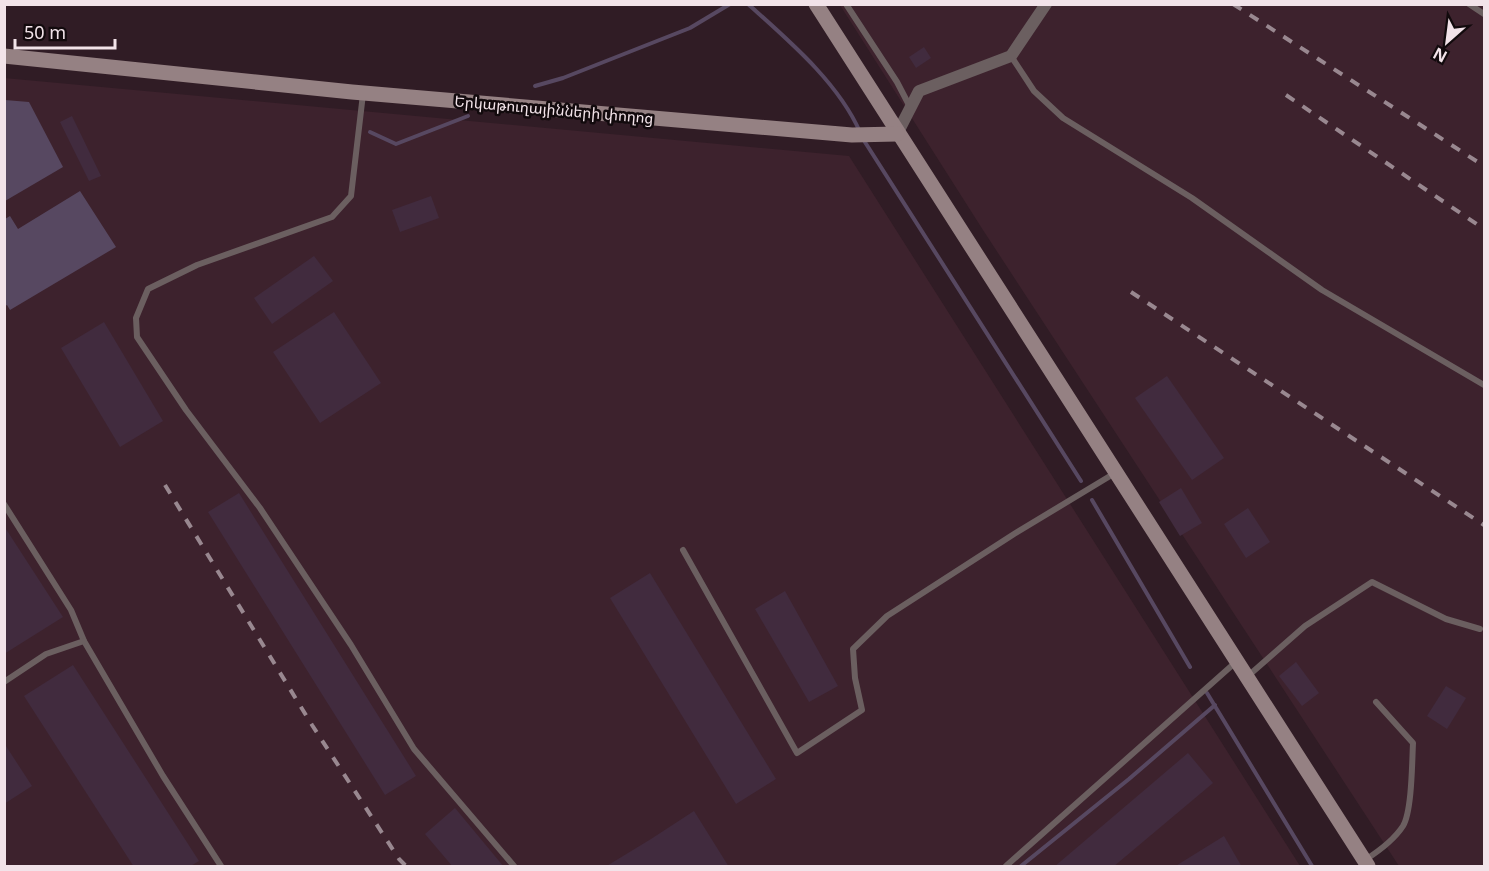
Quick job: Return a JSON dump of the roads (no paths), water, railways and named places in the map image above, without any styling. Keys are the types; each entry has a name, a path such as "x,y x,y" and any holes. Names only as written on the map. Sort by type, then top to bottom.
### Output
{"main road":[{"path":"816,4 897,134 1238,660 1366,863"},
{"name":"Երկաթուղայինների փողոց","path":"4,56 363,93 852,135 897,134"}],"street":[{"path":"897,134 919,91 1011,56 1046,4"}],"lane":[{"path":"846,4 897,82 911,108"},
{"path":"1469,4 1485,14"},
{"path":"1011,56 1034,92 1062,118 1192,198 1322,290 1485,385"},
{"path":"363,93 351,196 332,217 197,265 148,289 136,318 137,337 186,410 260,508 351,645 414,749 514,867"},
{"path":"683,550 797,753 862,710 855,678 853,649 887,616 1014,534 1116,473"},
{"path":"4,504 71,610 84,641 163,776 221,867"},
{"path":"1248,676 1305,626 1372,582 1446,619 1480,629"},
{"path":"4,682 46,654 84,641"},
{"path":"1006,867 1238,660"},
{"path":"1366,863 1404,825 1409,799 1413,743 1376,702"}],"waterway":[{"path":"535,86 563,78 690,28 730,4"},
{"path":"748,4 811,63 839,96 860,132"},
{"path":"370,132 396,144 468,116"},
{"path":"863,139 1081,481"},
{"path":"1092,500 1190,667"},
{"path":"1207,693 1312,866"},
{"path":"1021,866 1129,779 1215,705"}],"railway":[{"path":"1233,4 1484,166"},
{"path":"1286,95 1484,229"},
{"path":"1131,292 1484,525"},
{"path":"165,485 312,725 399,859 406,866"}]}
